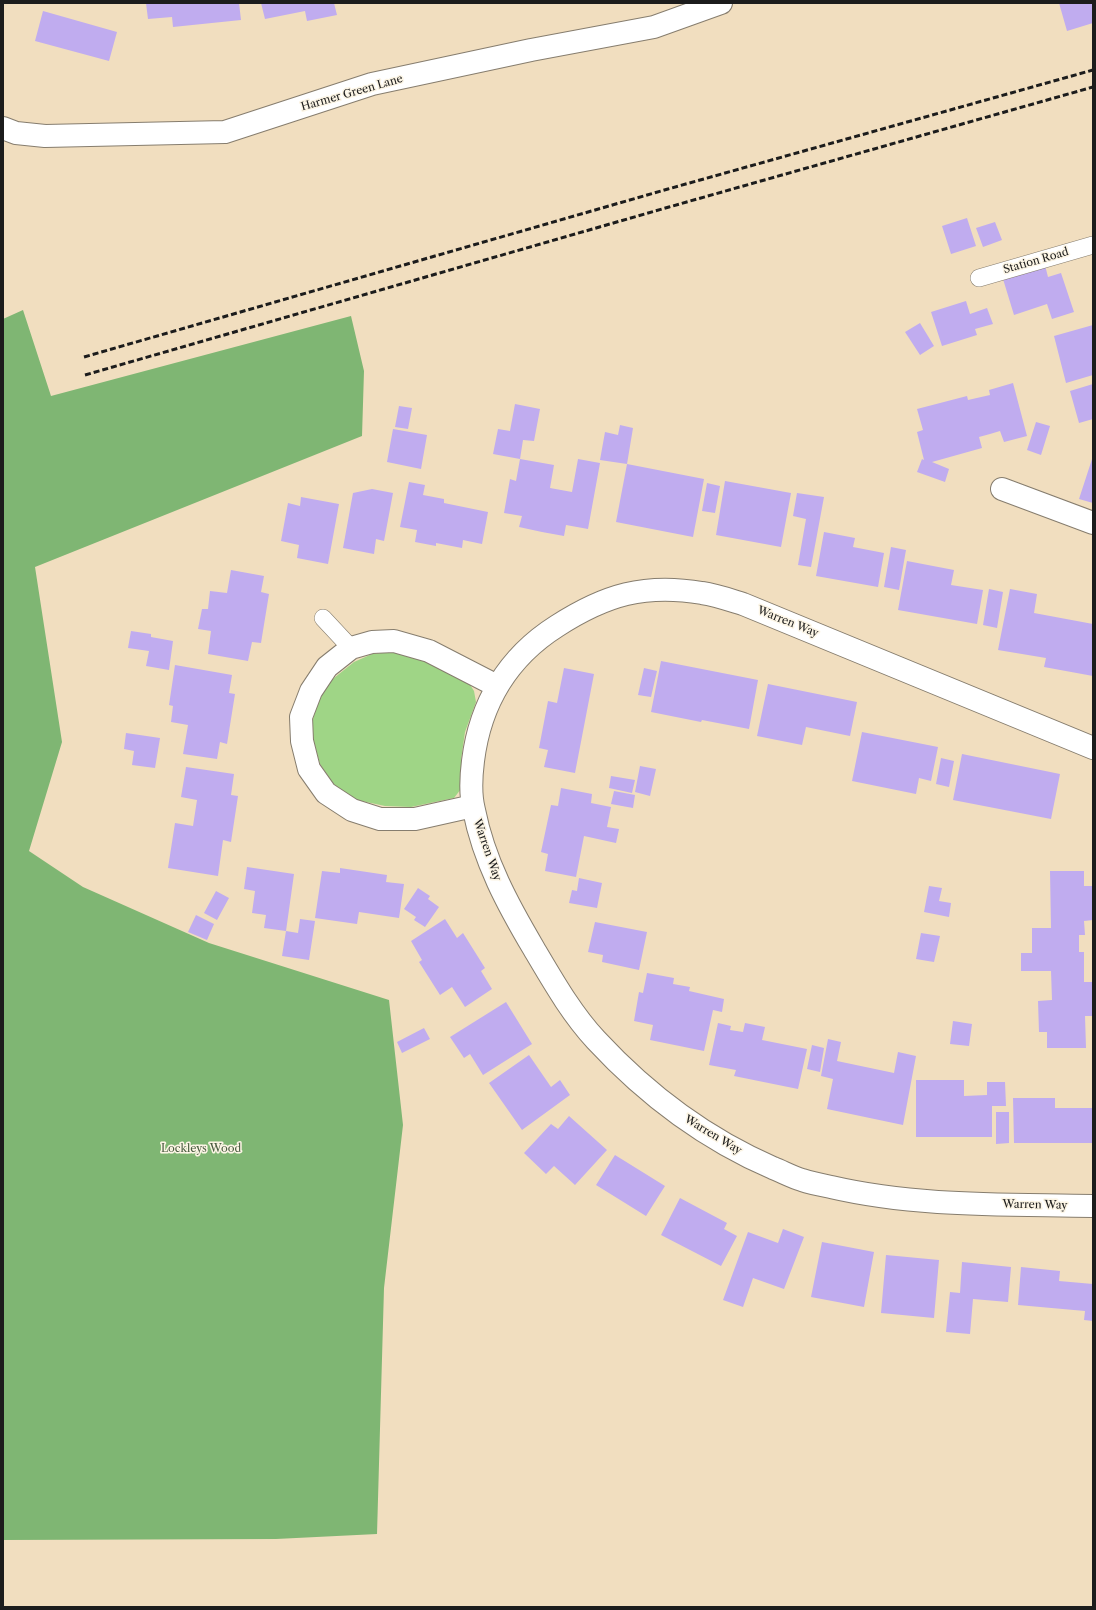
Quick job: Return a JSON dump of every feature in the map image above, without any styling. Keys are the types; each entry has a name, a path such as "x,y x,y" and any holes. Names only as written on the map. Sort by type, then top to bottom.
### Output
{"street":[{"name":"Harmer Green Lane","path":"3,128 16,133 45,136 225,132 372,84 531,50 654,27 721,3"},
{"path":"1002,490 1093,523"},
{"name":"Warren Way","path":"1093,748 743,604 705,593 672,589 638,590 605,600 576,613 550,630 519,657 497,686 483,715 475,745 472,773 473,806 482,844 494,877 563,998 595,1039 638,1081 690,1123 750,1158 802,1180 863,1195 935,1203 1093,1206"},
{"name":"Warren Way","path":"473,806 415,819 380,819 352,810 326,793 309,769 302,741 301,717 311,690 327,667 351,648 372,642 394,641 429,651 497,686"}],"lane":[{"name":"Station Road","path":"979,278 1093,245"},
{"path":"323,618 351,648"}],"green space":[{"name":"Lockleys Wood","path":"23,310 51,396 351,316 364,371 362,436 35,567 62,742 29,851 83,887 209,943 389,1000 403,1125 384,1288 377,1534 276,1539 3,1540 3,319"},
{"path":"399,651 431,663 469,683 474,691 476,702 465,732 461,760 461,789 454,798 411,807 385,806 357,800 335,786 320,764 313,739 313,719 320,694 334,678 354,662 372,654"}],"building":[{"path":"146,3 239,3 241,20 173,27 172,17 148,19"},
{"path":"261,3 334,3 337,15 307,21 305,11 265,19"},
{"path":"1059,3 1093,3 1093,23 1067,31"},
{"path":"43,11 117,32 109,61 35,41"},
{"path":"967,218 976,246 951,254 942,226"},
{"path":"995,222 1002,240 983,247 976,228"},
{"path":"1045,265 1048,277 1061,273 1074,312 1052,319 1047,304 1014,315 1003,279"},
{"path":"966,301 970,314 987,308 993,324 975,329 977,335 942,346 931,312"},
{"path":"920,323 934,346 920,355 905,332"},
{"path":"1093,325 1093,375 1066,383 1054,336"},
{"path":"1013,383 1027,436 1004,442 1000,431 979,437 982,448 932,462 949,469 945,482 917,472 922,459 924,460 917,432 923,430 917,409 967,396 968,400 990,395 989,390"},
{"path":"1093,384 1093,419 1079,423 1070,391"},
{"path":"515,404 540,409 534,441 523,440 520,459 493,454 498,429 510,431"},
{"path":"399,406 412,408 408,429 395,427"},
{"path":"1036,422 1050,426 1041,455 1027,450"},
{"path":"620,425 633,428 627,464 600,460 605,432 618,435"},
{"path":"393,429 427,435 421,469 387,462"},
{"path":"1093,456 1093,503 1079,499"},
{"path":"520,459 554,465 550,488 572,492 578,459 600,463 588,529 566,525 564,536 542,532 519,527 522,516 504,513 510,479 516,481"},
{"path":"627,464 704,479 693,537 616,522"},
{"path":"725,481 791,493 781,547 716,535"},
{"path":"409,482 425,485 423,495 444,499 444,503 488,512 482,544 463,540 462,548 436,543 436,546 415,542 417,530 400,527"},
{"path":"707,483 720,486 715,513 702,511"},
{"path":"372,489 393,493 384,541 376,539 374,554 343,548 353,493"},
{"path":"797,493 824,497 811,567 798,565 806,519 793,516"},
{"path":"301,497 339,504 328,564 297,558 299,545 281,541 288,503 300,506"},
{"path":"824,532 855,538 853,547 884,553 878,587 816,576"},
{"path":"891,547 906,550 899,590 884,587"},
{"path":"907,561 954,570 951,585 983,590 977,624 898,610"},
{"path":"231,570 264,576 261,592 269,594 261,643 252,642 248,661 208,654 211,631 198,629 202,609 208,609 210,591 227,593"},
{"path":"989,589 1003,592 997,628 983,625"},
{"path":"1010,589 1037,594 1034,613 1093,624 1093,676 1044,667 1046,658 998,650"},
{"path":"131,631 151,634 151,637 173,641 169,670 146,666 149,651 128,648"},
{"path":"661,661 758,680 749,729 702,720 701,722 651,712"},
{"path":"175,665 232,675 229,693 235,694 227,744 220,742 217,759 183,754 188,725 171,722 173,706 169,705"},
{"path":"564,668 594,674 575,773 544,767 548,750 539,748 548,701 557,703"},
{"path":"644,668 657,671 651,697 638,695"},
{"path":"768,684 857,702 850,736 806,727 802,745 757,736"},
{"path":"862,732 938,747 931,781 919,778 916,794 852,781"},
{"path":"126,733 160,738 155,768 132,765 134,751 124,749"},
{"path":"962,754 1060,774 1051,819 953,800"},
{"path":"941,758 954,761 949,787 936,784"},
{"path":"640,766 656,769 650,796 635,792"},
{"path":"186,767 234,774 231,795 238,796 231,842 223,840 218,876 168,868 175,823 193,826 197,800 181,797"},
{"path":"611,776 635,780 632,793 609,788"},
{"path":"561,788 592,794 591,803 611,807 607,827 619,829 616,843 584,836 576,877 545,871 548,854 541,852 551,805 558,806"},
{"path":"614,791 635,795 633,808 611,804"},
{"path":"247,867 294,874 286,931 264,928 266,915 252,913 255,891 244,889"},
{"path":"340,868 387,875 386,882 404,884 399,918 359,912 357,924 315,918 322,871 340,873"},
{"path":"1050,871 1084,871 1084,886 1092,886 1093,920 1084,921 1085,935 1079,935 1079,952 1084,952 1084,982 1093,982 1093,1016 1085,1016 1086,1048 1047,1048 1047,1032 1039,1032 1038,1001 1052,1000 1051,971 1021,971 1021,953 1032,953 1032,928 1051,928"},
{"path":"579,878 602,883 597,908 569,903 572,890 577,891"},
{"path":"929,886 942,888 939,901 951,903 949,917 924,912"},
{"path":"418,888 430,896 428,899 439,907 425,927 414,920 416,917 404,909"},
{"path":"216,891 229,898 217,920 204,913"},
{"path":"196,915 214,924 207,940 188,932"},
{"path":"300,919 315,921 309,960 282,956 286,931 298,933"},
{"path":"445,919 457,938 463,933 485,968 481,971 492,989 465,1007 452,987 440,995 419,962 422,960 411,941"},
{"path":"595,922 647,932 639,970 602,962 603,955 588,952"},
{"path":"921,933 940,936 934,962 916,959"},
{"path":"647,973 674,978 673,984 690,987 689,991 724,999 722,1012 713,1010 704,1051 650,1040 653,1025 634,1021 639,992 643,993"},
{"path":"506,1002 532,1044 483,1075 470,1054 464,1058 450,1037"},
{"path":"953,1021 972,1024 969,1046 950,1044"},
{"path":"718,1023 731,1026 730,1030 743,1032 745,1023 765,1027 762,1040 807,1049 798,1089 734,1076 736,1070 709,1065"},
{"path":"424,1028 430,1039 402,1053 397,1042"},
{"path":"828,1039 841,1042 837,1061 894,1073 898,1052 916,1056 903,1125 827,1109 833,1079 821,1076"},
{"path":"812,1045 824,1048 820,1072 807,1069"},
{"path":"529,1055 551,1087 560,1080 570,1095 522,1130 489,1083"},
{"path":"916,1080 964,1080 964,1096 987,1095 987,1082 1005,1082 1006,1106 992,1106 992,1137 916,1137"},
{"path":"1013,1098 1055,1098 1055,1108 1093,1108 1093,1143 1014,1143"},
{"path":"996,1112 1009,1112 1009,1143 996,1144"},
{"path":"569,1116 607,1150 575,1185 554,1166 546,1174 524,1153 551,1124 558,1129"},
{"path":"615,1155 665,1186 646,1216 596,1185"},
{"path":"680,1198 727,1223 724,1229 737,1236 721,1266 661,1235"},
{"path":"783,1229 804,1237 784,1289 753,1278 743,1307 723,1300 748,1232 778,1243"},
{"path":"822,1242 874,1252 864,1307 811,1297"},
{"path":"886,1255 939,1260 934,1318 881,1313"},
{"path":"962,1262 1011,1267 1008,1302 973,1299 970,1334 946,1332 950,1292 960,1293"},
{"path":"1021,1267 1060,1271 1059,1281 1093,1284 1093,1321 1084,1320 1085,1311 1018,1305"}],"railway":[{"path":"84,357 668,189 1093,70"},
{"path":"85,375 1093,87"}]}
